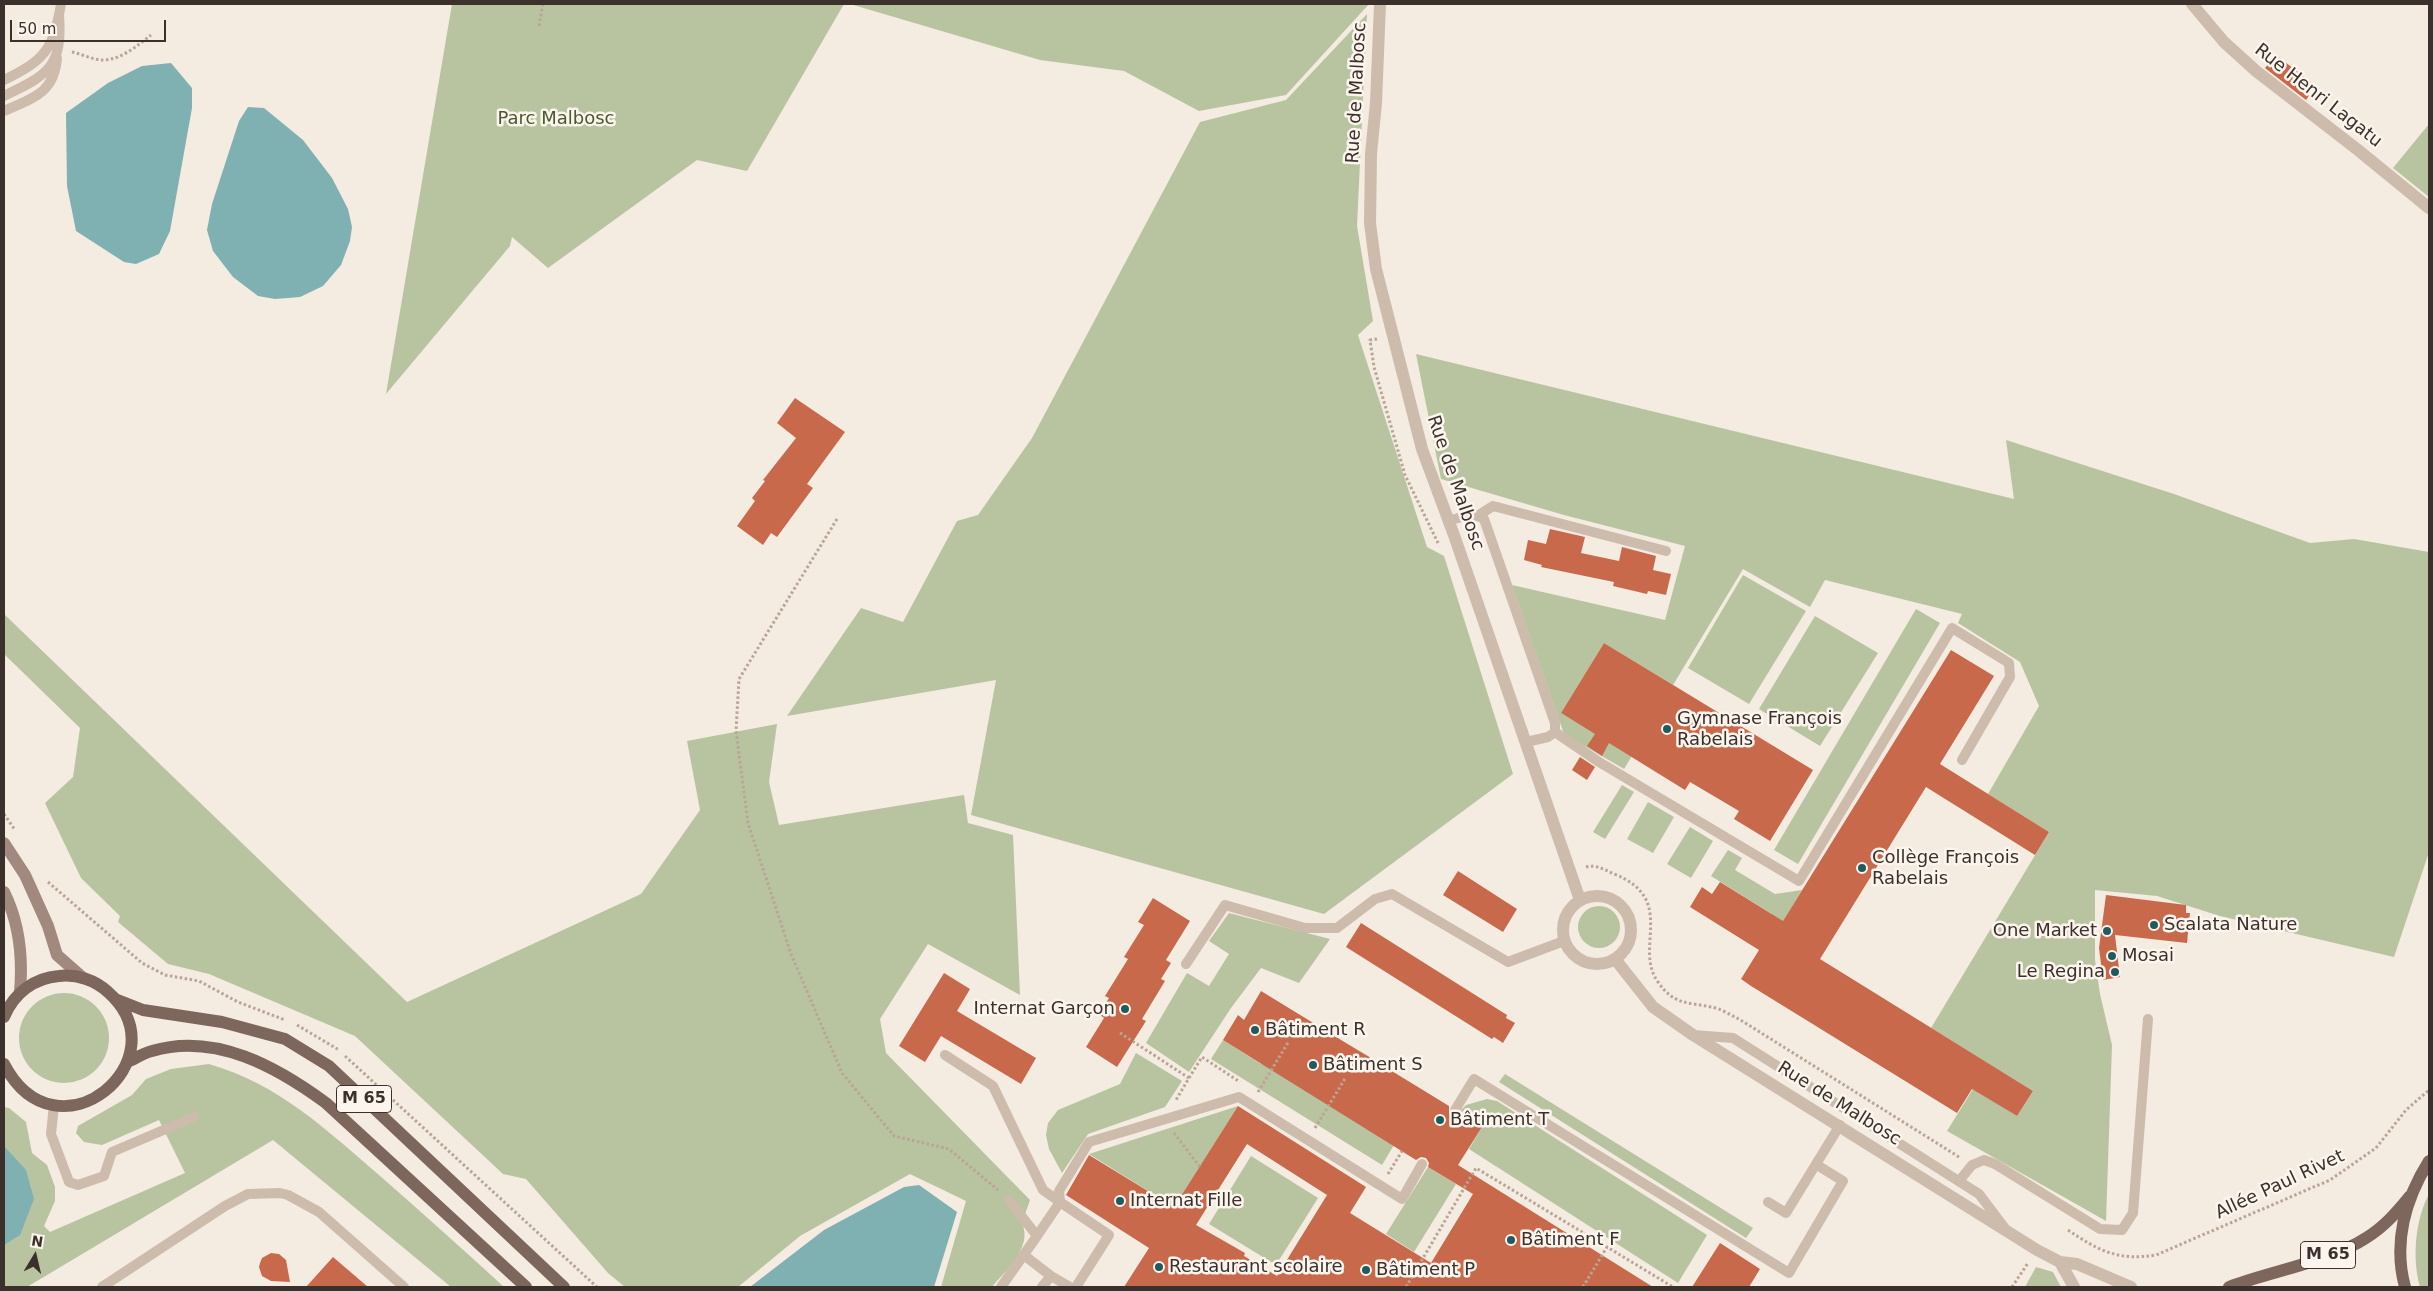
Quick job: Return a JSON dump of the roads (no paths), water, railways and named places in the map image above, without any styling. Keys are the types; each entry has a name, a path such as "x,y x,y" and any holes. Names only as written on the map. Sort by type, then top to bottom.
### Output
{"main road":[{"path":"4,843 25,875 48,926 57,955 82,977"},
{"path":"4,892 16,921 21,946 20,992"},
{"path":"4,1016 20,992 34,983 49,977 65,975 82,977 100,985 115,999 125,1013 130,1029 130,1046 127,1062 119,1078 106,1092 90,1101 72,1106 54,1105 37,1100 8,1079 4,1064"},
{"name":"M 65","path":"115,999 143,1010 222,1022 285,1039 329,1066 564,1287"},
{"name":"M 65","path":"127,1062 151,1051 183,1046 219,1049 253,1059 294,1079 326,1103 526,1287"},
{"path":"2405,1287 2400,1258 2401,1237 2410,1196 2429,1161"},
{"name":"M 65","path":"2230,1287 2318,1259 2366,1238 2396,1213 2410,1196"}],"street":[{"name":"Rue de Malbosc","path":"1380,4 1376,103 1371,154 1370,223 1376,269 1422,450 1449,521 1580,900"},
{"name":"Rue Henri Lagatu","path":"2192,4 2224,42 2256,71 2429,208"},
{"path":"1590,896 1602,896 1614,900 1623,908 1629,919 1631,931 1624,951 1615,959 1599,964 1581,961 1570,952 1564,941 1562,930 1565,918 1571,907 1580,900 1590,896"},
{"name":"Rue de Malbosc","path":"1615,959 1653,1008 1693,1035 2060,1262 2077,1264 2131,1287"},
{"name":"Rue de Malbosc","path":"2060,1262 2074,1287"}],"lane":[{"path":"4,80 29,68 44,54 52,40 61,4"},
{"path":"4,111 39,94 50,85 55,74 59,15"},
{"path":"4,96 42,76 52,64 58,48"},
{"path":"1449,521 1479,515 1493,506 1666,551"},
{"path":"1479,515 1484,519 1555,723 1555,732"},
{"path":"1555,732 1599,762 1799,881 1952,628 2009,663 2010,677 1962,760"},
{"path":"1526,742 1548,737 1555,732"},
{"path":"1186,964 1225,905 1305,928 1336,928 1375,899 1392,894 1508,962 1564,941"},
{"path":"1960,1180 1972,1166 1984,1160 1995,1164 2100,1229 2122,1230 2133,1213 2148,1019"},
{"path":"1693,1035 1734,1038 1960,1180 1979,1194 2004,1227"},
{"path":"945,1055 993,1086 1043,1190 1109,1235 1076,1287"},
{"path":"1456,1110 1474,1079 1789,1273 1843,1181 1817,1165"},
{"path":"1001,1287 1025,1256 1060,1202 1059,1191 1089,1142 1239,1097 1402,1198 1422,1164"},
{"path":"54,1105 50,1134 69,1182 78,1185 104,1176 112,1152 194,1117"},
{"path":"1768,1202 1786,1213 1840,1125"},
{"path":"108,1286 225,1206 248,1194 280,1193 319,1212 404,1287"},
{"path":"1009,1200 1037,1236"},
{"path":"1025,1256 1051,1276 1070,1287"},
{"path":"1042,1287 1051,1276"}],"water":[{"path":"171,63 192,88 192,108 170,231 159,254 136,264 124,262 76,231 67,186 66,113 108,83 142,66"},
{"path":"248,107 264,108 303,140 332,178 348,209 352,227 350,241 341,265 323,286 300,297 275,299 258,296 233,277 213,251 207,230 212,204 239,121"},
{"path":"4,1146 26,1170 34,1199 20,1235 4,1245"},
{"path":"919,1185 957,1212 934,1287 750,1287 824,1230 904,1187"}],"place":[{"name":"Gymnase François Rabelais","path":"1667,729"},
{"name":"Collège François Rabelais","path":"1862,868"},
{"name":"Scalata Nature","path":"2154,925"},
{"name":"One Market","path":"2107,931"},
{"name":"Mosai","path":"2112,956"},
{"name":"Le Regina","path":"2115,972"},
{"name":"Internat Garçon","path":"1125,1009"},
{"name":"Bâtiment R","path":"1255,1030"},
{"name":"Bâtiment S","path":"1313,1065"},
{"name":"Bâtiment T","path":"1440,1120"},
{"name":"Internat Fille","path":"1120,1201"},
{"name":"Bâtiment F","path":"1511,1240"},
{"name":"Restaurant scolaire","path":"1159,1267"},
{"name":"Bâtiment P","path":"1366,1270"}],"park label":[{"name":"Parc Malbosc","path":"556,119"}]}
